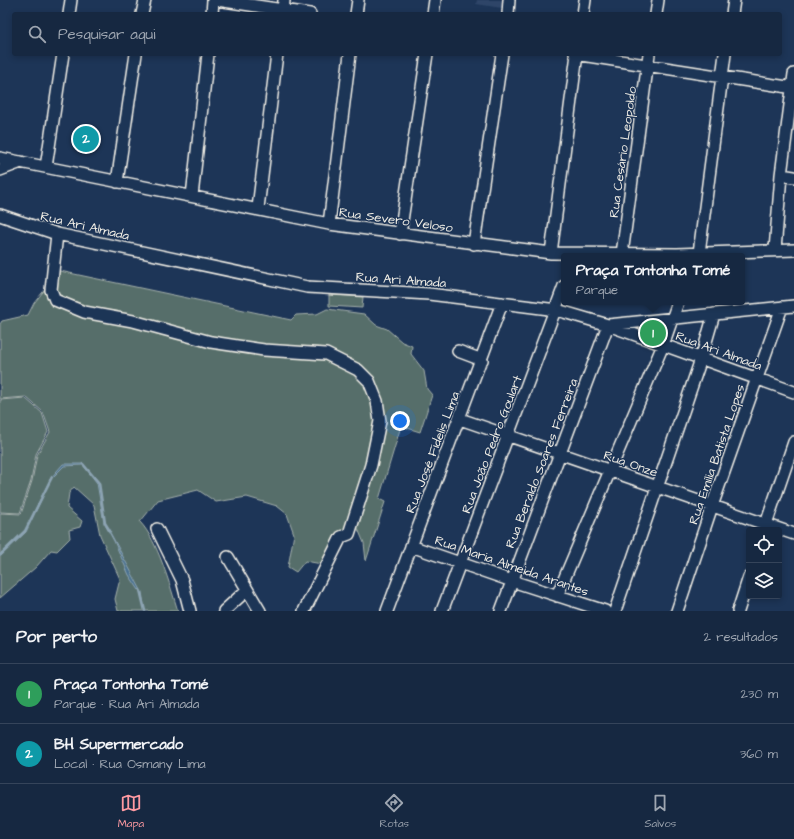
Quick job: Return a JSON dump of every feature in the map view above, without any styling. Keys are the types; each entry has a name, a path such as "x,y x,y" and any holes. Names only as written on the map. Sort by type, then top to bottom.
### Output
{"street":[{"path":"68,12 71,0"},
{"path":"142,12 145,0"},
{"path":"212,12 213,0"},
{"path":"217,0 283,8 301,12"},
{"path":"356,12 358,0"},
{"path":"433,12 435,0"},
{"path":"508,12 509,0"},
{"path":"583,12 585,0"},
{"path":"656,12 658,0"},
{"path":"732,12 734,0"},
{"path":"46,167 63,56"},
{"path":"117,182 136,56"},
{"path":"192,196 208,56"},
{"path":"258,208 278,56"},
{"path":"329,224 350,56"},
{"path":"400,234 427,56"},
{"path":"474,244 502,56"},
{"path":"551,253 576,56"},
{"path":"605,56 648,59 721,77 793,88"},
{"path":"699,253 725,56"},
{"name":"Rua Cesário Leopoldo","path":"622,253 648,59"},
{"path":"775,250 782,175 790,133 794,74"},
{"name":"Rua Severo Veloso","path":"0,158 117,182 258,208 329,224 561,254"},
{"path":"0,170 22,162"},
{"path":"782,175 794,177"},
{"name":"Rua Ari Almada","path":"0,214 57,234 307,287 429,294 557,310 608,325 794,392"},
{"path":"57,234 51,290 55,300 84,312 133,321 211,342 264,350 326,354 358,370 369,381 377,402 380,421 371,465 348,534 341,538 304,611"},
{"name":"Rua Severo Veloso","path":"699,253 794,250"},
{"name":"Rua João Pedro Goulart","path":"442,611 561,296"},
{"name":"Rua José Fidelis Lima","path":"387,611 460,419 502,303"},
{"path":"557,596 663,345 674,318 677,305"},
{"path":"608,325 794,306"},
{"name":"Rua Emília Batista Lopes","path":"677,611 782,307"},
{"path":"614,611 701,359 714,314"},
{"name":"Rua Beraldo Soares Ferreira","path":"501,611 608,325"},
{"path":"458,351 482,360"},
{"name":"Rua Onze","path":"460,419 712,506 765,527"},
{"path":"765,527 794,442"},
{"path":"157,529 182,580 190,611"},
{"name":"Rua Onze","path":"782,531 794,534"},
{"name":"Rua Maria Almeida Arantes","path":"411,546 605,611"},
{"path":"228,557 260,611"},
{"path":"738,611 746,586"},
{"path":"224,611 247,590"}],"shaded area":[{"path":"477,0 503,0 502,8 476,4"},
{"path":"63,464 83,464 99,483 105,523 142,592 145,611 141,593 129,575 114,541 104,523 97,483 83,465 64,466 51,479 26,532 0,557 25,531 50,479"}],"green space":[{"path":"60,271 291,320 296,315 317,314 327,309 364,314 376,325 387,329 402,342 412,346 411,354 424,371 427,389 432,395 420,432 401,426 379,499 385,502 366,561 364,543 356,524 339,532 322,564 305,561 296,572 288,567 294,534 287,514 277,506 247,497 216,502 198,490 158,500 140,522 158,552 178,611 118,611 115,599 120,579 100,535 94,505 74,487 69,493 67,508 82,521 80,527 69,530 70,538 57,551 51,550 36,567 0,598 0,513 21,514 32,481 37,455 50,432 43,412 26,397 0,399 0,324 2,321 28,315 34,303"},
{"path":"329,295 363,297 362,308 329,306"},
{"path":"628,324 668,324 659,340 629,329"},
{"path":"25,398 42,413 48,432 36,454 31,481 20,513 0,512 0,400"}],"waterway":[{"path":"83,464 99,483 105,523 110,531"},
{"path":"0,555 25,531 52,477"},
{"path":"140,590 145,611"}],"place":[{"name":"BH Supermercado","path":"86,139"},
{"name":"Praça Tontonha Tomé","path":"653,333"}]}
